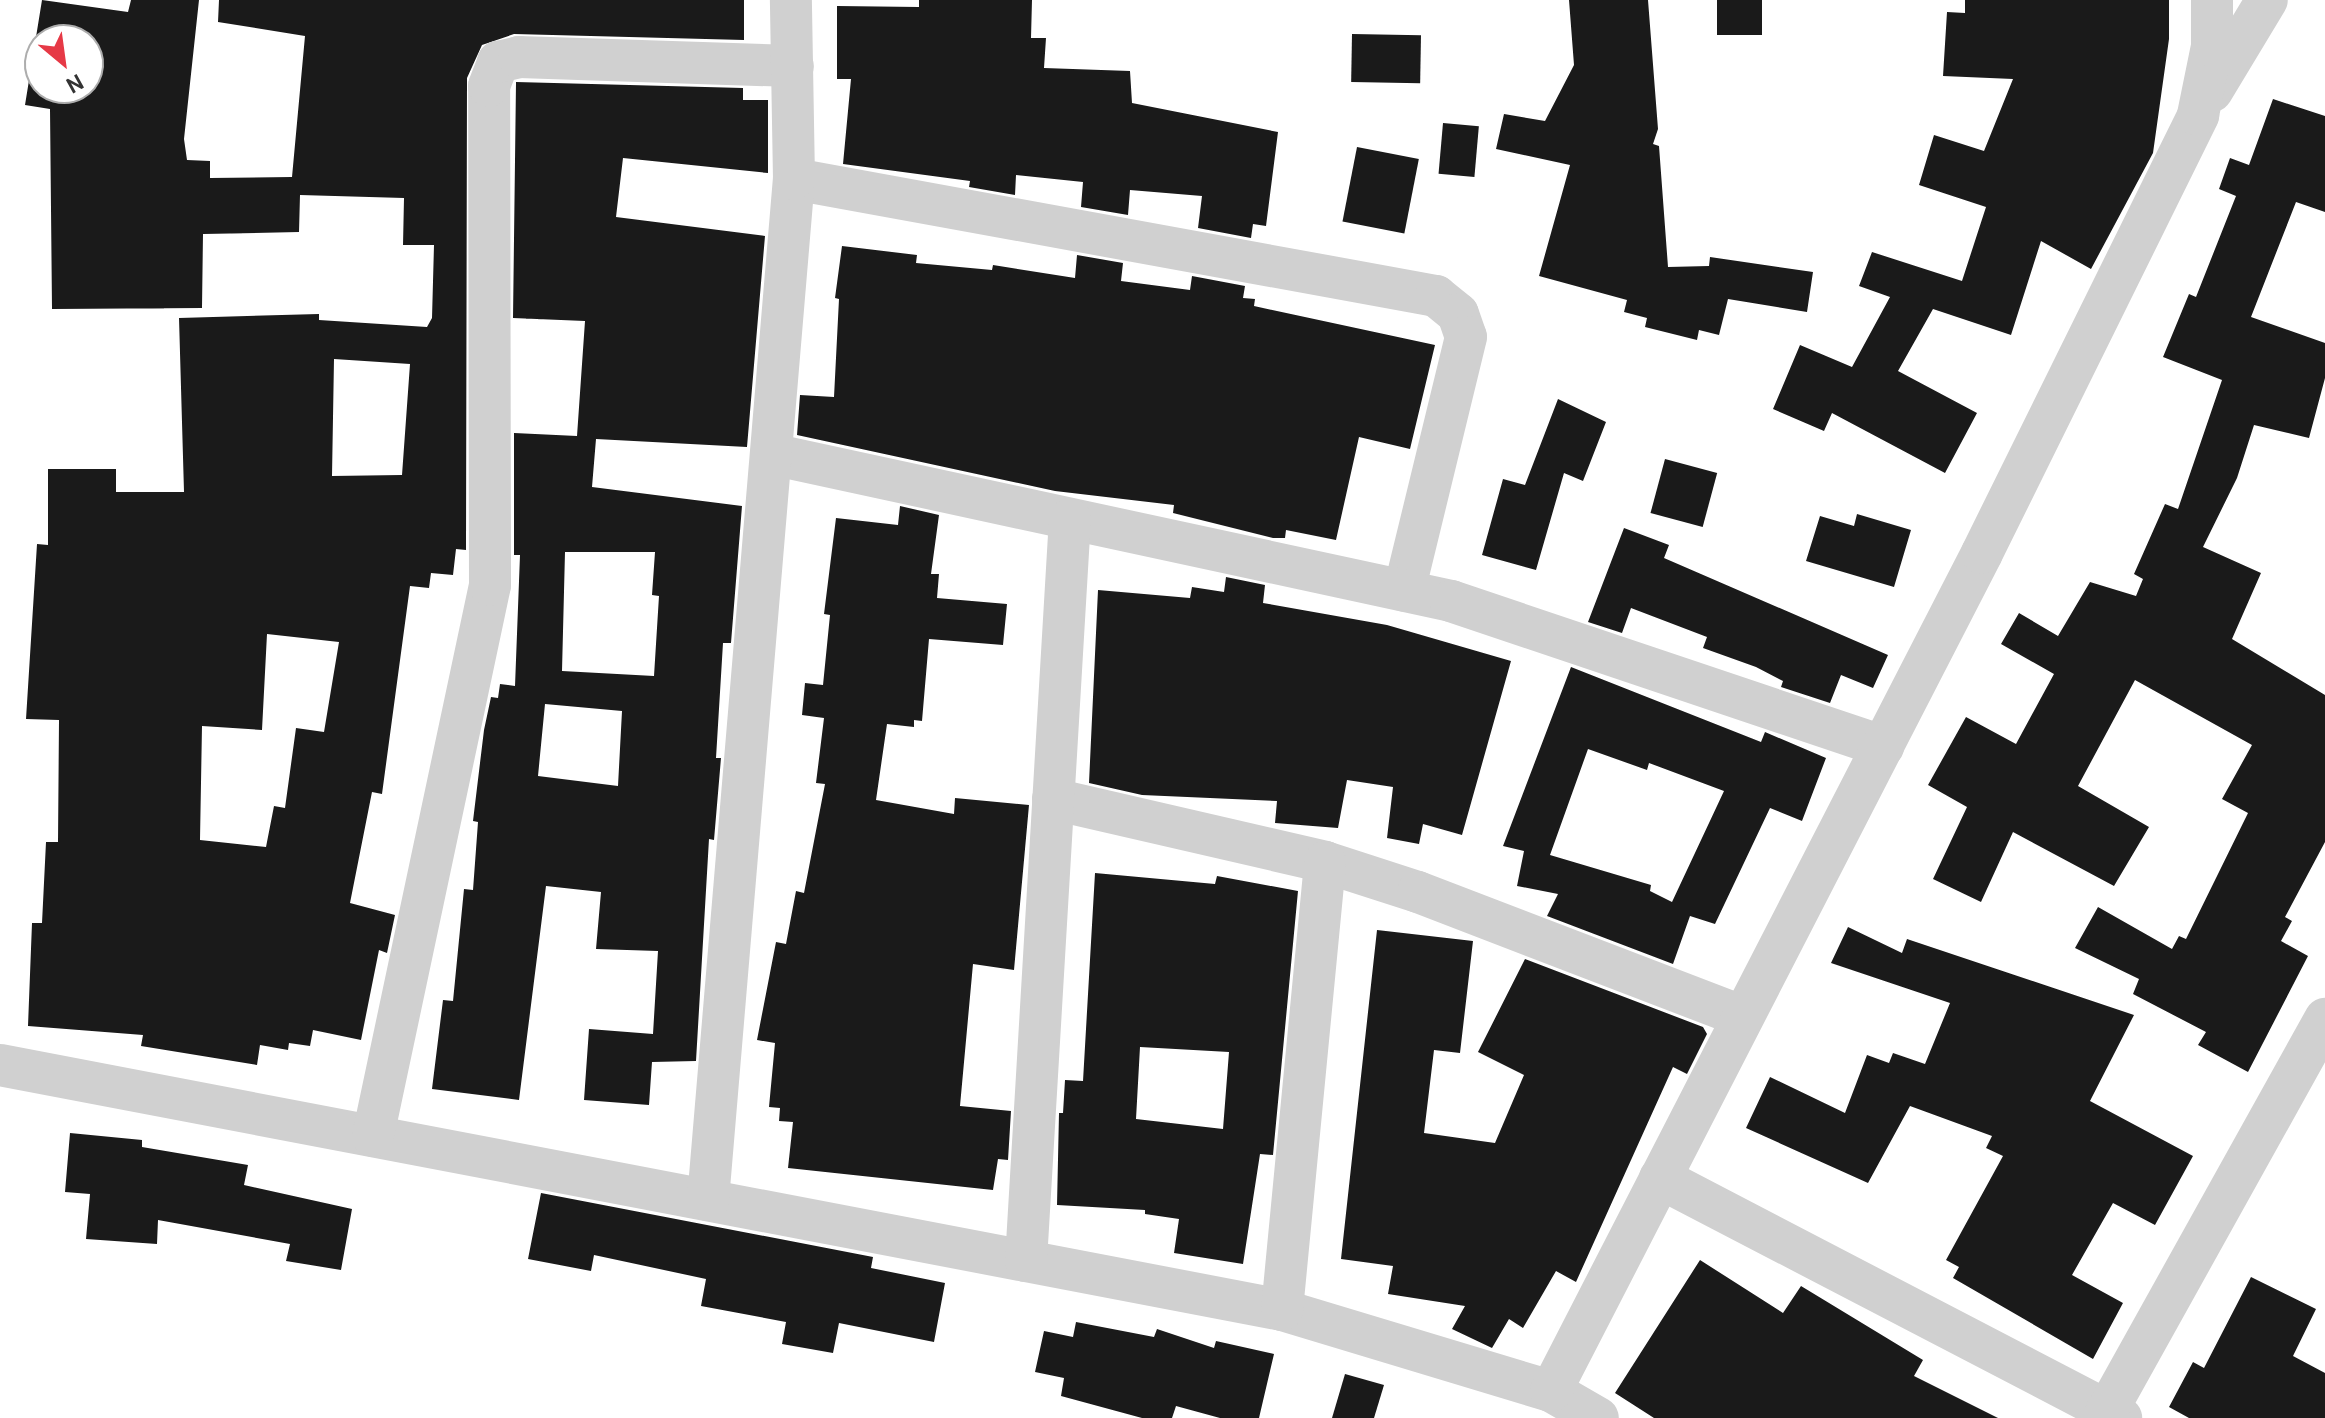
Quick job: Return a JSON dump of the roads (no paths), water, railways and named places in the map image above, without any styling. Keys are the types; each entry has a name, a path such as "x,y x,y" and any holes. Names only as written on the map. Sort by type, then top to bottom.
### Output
{"street":[{"path":"708,1200 794,179 791,0"},
{"path":"2198,115 2212,46 2212,0"},
{"path":"1551,1391 1883,746 2198,115 2267,0"},
{"path":"373,1136 490,585 489,86 498,62 519,57 793,66"},
{"path":"794,179 1436,296 1458,314 1466,337 1404,591"},
{"path":"771,454 1451,601 1883,746"},
{"path":"1026,1261 1070,519"},
{"path":"1053,799 1325,862 1418,892 1743,1017"},
{"path":"1282,1310 1325,862"},
{"path":"1660,1178 2111,1415 2325,1019"},
{"path":"0,1065 1282,1310 1551,1391 1598,1418"}]}
